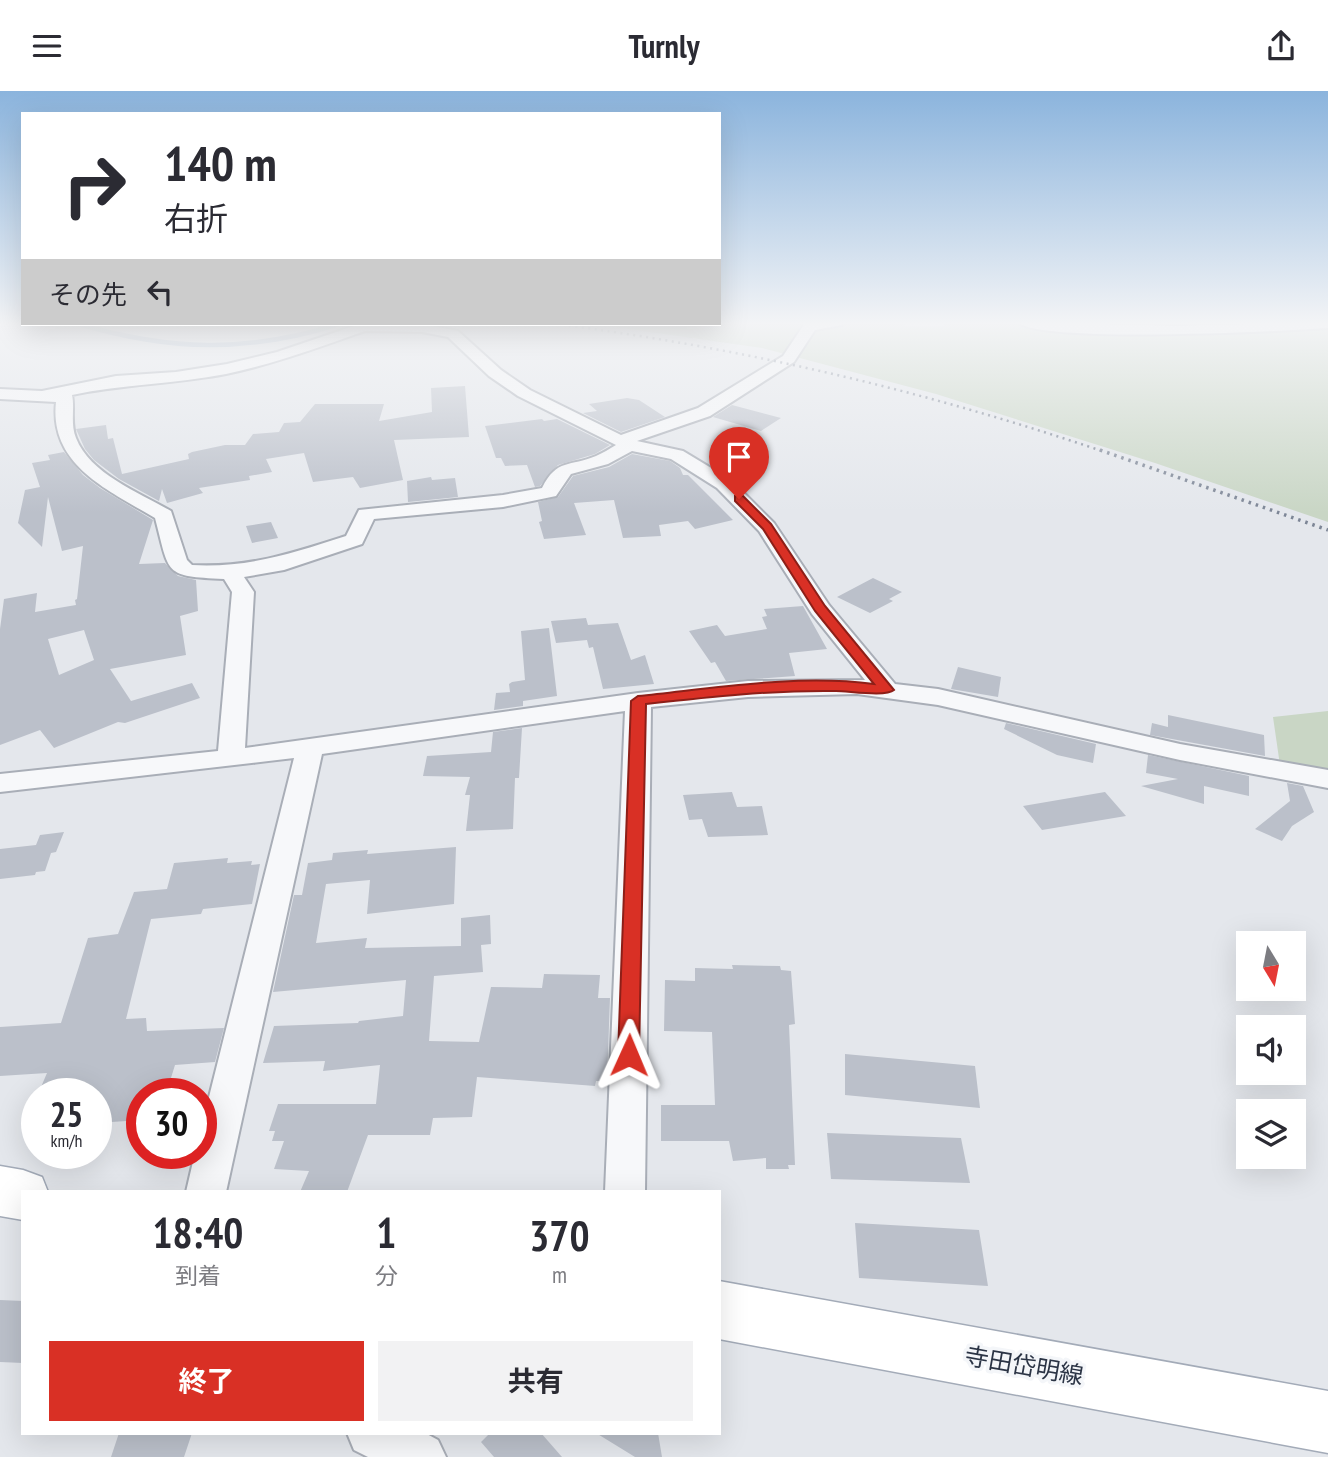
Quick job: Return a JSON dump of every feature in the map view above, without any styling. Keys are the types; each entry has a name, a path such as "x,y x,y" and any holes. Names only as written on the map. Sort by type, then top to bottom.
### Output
{"main road":[{"path":"0,1191 21,1195"},
{"name":"寺田岱明線","path":"721,1310 1328,1422"}],"street":[{"path":"46,395 92,386"},
{"path":"513,386 625,443 677,455 723,484 767,527 820,608 887,690"},
{"path":"0,394 65,397 63,406 66,439 76,457 101,477 164,515 177,562 186,571 231,573 276,565 355,540 366,513 503,501 549,492 556,476 564,470 602,460 625,443 705,412 747,386"},
{"path":"230,758 243,592 231,573"},
{"path":"0,783 230,758 638,701 748,689 805,686 857,686 938,697 1180,752 1328,779"},
{"path":"625,1190 638,701"},
{"path":"206,1190 310,747"},
{"path":"375,1435 421,1457"}],"green space":[{"path":"905,386 1328,386 1328,522 1155,463"},
{"path":"1328,711 1328,788 1282,779 1273,717"}],"building":[{"path":"465,386 469,437 394,440 403,480 360,488 353,477 313,482 304,453 266,459 272,472 249,476 250,480 199,488 203,493 167,503 162,489 159,501 119,479 94,460 85,449 76,429 106,425 108,439 113,438 122,474 189,459 188,454 192,452 225,445 245,445 253,434 279,432 284,423 300,422 315,404 384,404 379,421 432,412 431,388"},
{"path":"627,398 639,400 665,417 621,432 583,413 597,411 589,404"},
{"path":"732,405 781,418 761,431 713,417"},
{"path":"557,419 610,445 595,454 558,465 540,486 535,487 527,465 505,466 501,458 496,458 485,426"},
{"path":"64,452 83,475 100,488 153,520 139,564 165,563 178,576 196,580 198,611 180,616 186,655 110,669 131,701 192,683 200,698 125,723 118,722 54,748 40,730 0,745 0,629 4,599 37,593 35,612 76,605 77,599 83,546 62,551 48,497 42,547 18,523 25,490 40,487 32,463 50,460 48,455","holes":["84,630 94,660 59,675 48,639"]},
{"path":"632,454 670,461 733,520 695,529 688,521 659,525 661,536 623,538 614,500 574,503 586,535 544,539 539,522 542,521 538,502 558,497 573,476 609,467"},
{"path":"431,477 432,480 455,478 458,497 408,502 407,481"},
{"path":"271,522 278,538 252,543 246,526"},
{"path":"873,578 902,592 889,599 893,601 870,613 837,597"},
{"path":"803,606 827,649 789,653 795,676 726,681 715,662 711,663 689,631 717,625 725,636 767,629 762,617 767,616 764,609"},
{"path":"586,618 588,625 618,623 631,660 645,655 654,684 603,689 593,647 589,648 587,640 556,643 551,621"},
{"path":"549,628 557,696 523,701 523,706 494,710 496,693 510,692 509,684 525,680 521,631"},
{"path":"958,667 1001,677 998,697 951,689"},
{"path":"1168,715 1264,735 1265,756 1150,735 1152,723 1168,727"},
{"path":"1006,723 1096,744 1093,763 1057,755 1004,729"},
{"path":"522,728 519,778 515,778 513,829 466,831 470,795 465,795 470,777 423,776 427,756 491,752 493,732"},
{"path":"1148,755 1249,776 1249,796 1204,786 1204,804 1141,786 1178,779 1146,773"},
{"path":"1287,783 1303,786 1314,812 1292,826 1282,841 1255,829 1290,801"},
{"path":"732,792 737,807 762,806 768,835 708,837 702,819 689,820 683,795"},
{"path":"1105,792 1126,816 1042,830 1023,806"},
{"path":"64,832 56,852 51,853 45,871 36,872 35,875 0,879 0,849 36,845 40,835"},
{"path":"456,847 454,904 367,914 370,880 326,884 316,943 367,938 365,948 461,946 461,918 490,915 491,944 481,945 483,972 434,976 429,1041 479,1042 491,987 542,988 544,974 600,975 598,998 610,998 607,1081 596,1081 595,1086 477,1077 472,1117 433,1118 430,1135 368,1135 348,1190 301,1190 309,1171 274,1169 284,1141 272,1141 275,1131 269,1131 278,1104 376,1104 380,1065 323,1071 325,1061 263,1063 274,1026 358,1023 403,1016 406,980 273,992 294,895 302,895 308,863 332,860 333,853 368,850 367,854"},
{"path":"228,858 227,863 252,861 251,865 260,864 252,904 203,909 201,914 151,919 126,1019 146,1018 147,1031 224,1028 215,1062 175,1065 171,1078 126,1078 126,1121 112,1122 112,1078 45,1078 47,1073 0,1076 0,1027 61,1023 88,938 118,934 134,892 167,889 174,863"},
{"path":"732,965 780,966 781,970 791,971 795,1024 789,1025 795,1165 788,1165 789,1169 766,1169 766,1158 733,1161 729,1141 661,1141 661,1105 715,1105 712,1032 664,1031 665,980 695,981 695,968 733,969"},
{"path":"845,1054 975,1066 980,1108 845,1095"},
{"path":"827,1133 961,1138 970,1183 831,1179"},
{"path":"855,1223 979,1230 988,1286 859,1278"},
{"path":"0,1300 21,1301 21,1363 0,1362"},
{"path":"118,1435 191,1435 184,1457 111,1457"},
{"path":"488,1435 543,1435 562,1457 494,1457 481,1442"},
{"path":"599,1435 658,1435 662,1457 635,1457"}],"railway":[{"path":"881,386 1105,452"},
{"path":"1100,450 1328,530"}],"route":[{"path":"629,1055 638,701 748,689 805,686 857,686 887,690 820,608 767,527 739,499"}]}
